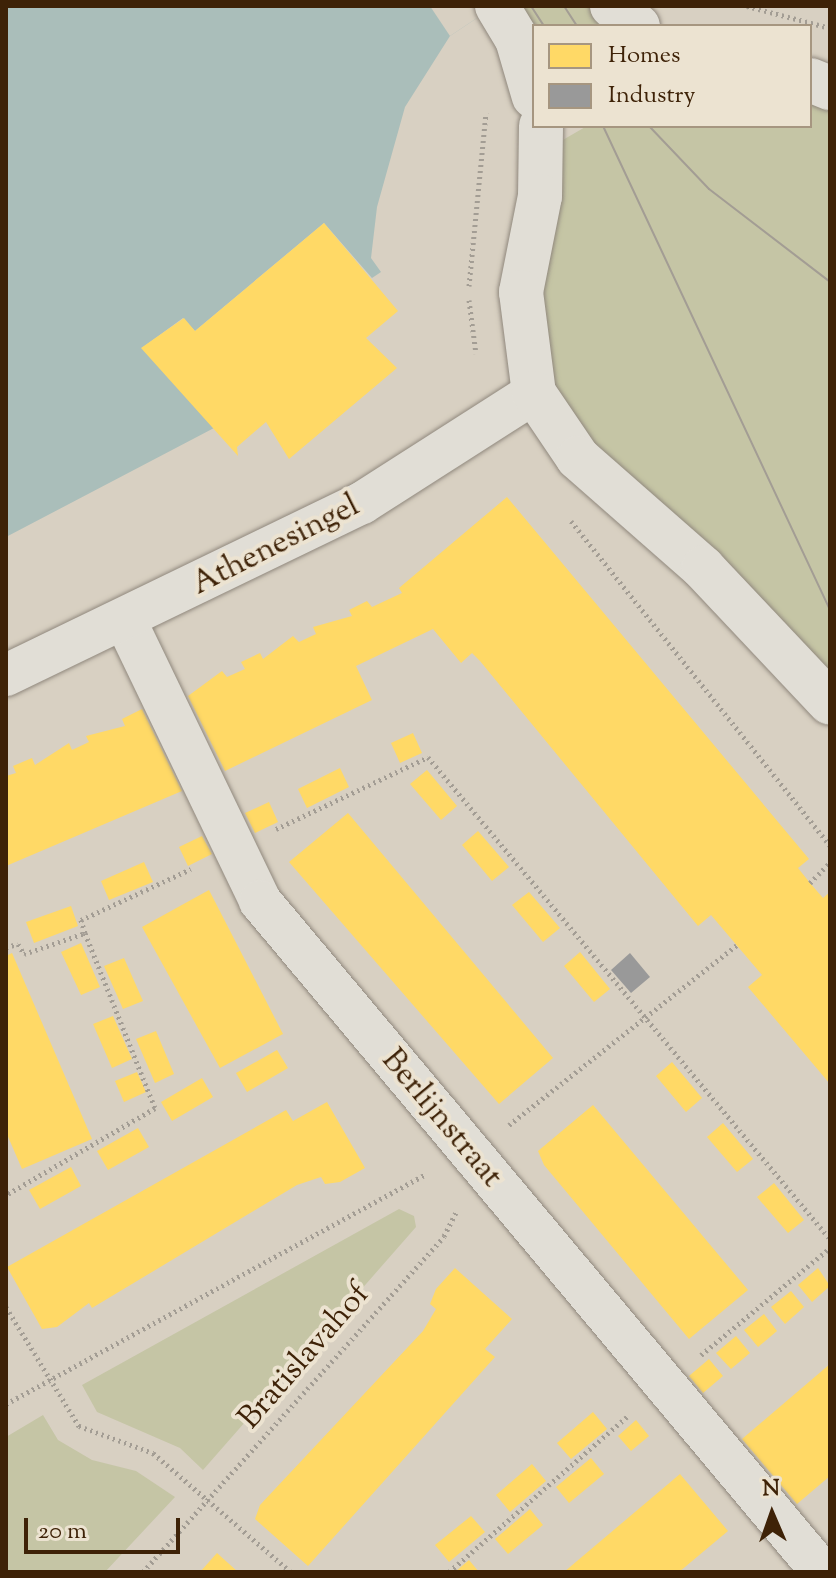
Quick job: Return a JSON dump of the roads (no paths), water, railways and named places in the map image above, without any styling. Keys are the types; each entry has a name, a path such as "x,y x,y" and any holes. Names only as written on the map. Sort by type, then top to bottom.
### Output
{"street":[{"path":"497,6 517,39 532,90"},
{"path":"612,6 635,24"},
{"path":"541,128 540,196 521,292 534,393 578,458 703,568 830,703"},
{"name":"Athenesingel","path":"6,675 126,622 362,503 534,393"},
{"name":"Berlijnstraat","path":"126,622 260,901 822,1572"}],"tram line":[{"path":"531,6 543,24"},
{"path":"564,6 576,24"},
{"path":"604,128 830,610"},
{"path":"651,128 709,189 830,282"}]}
